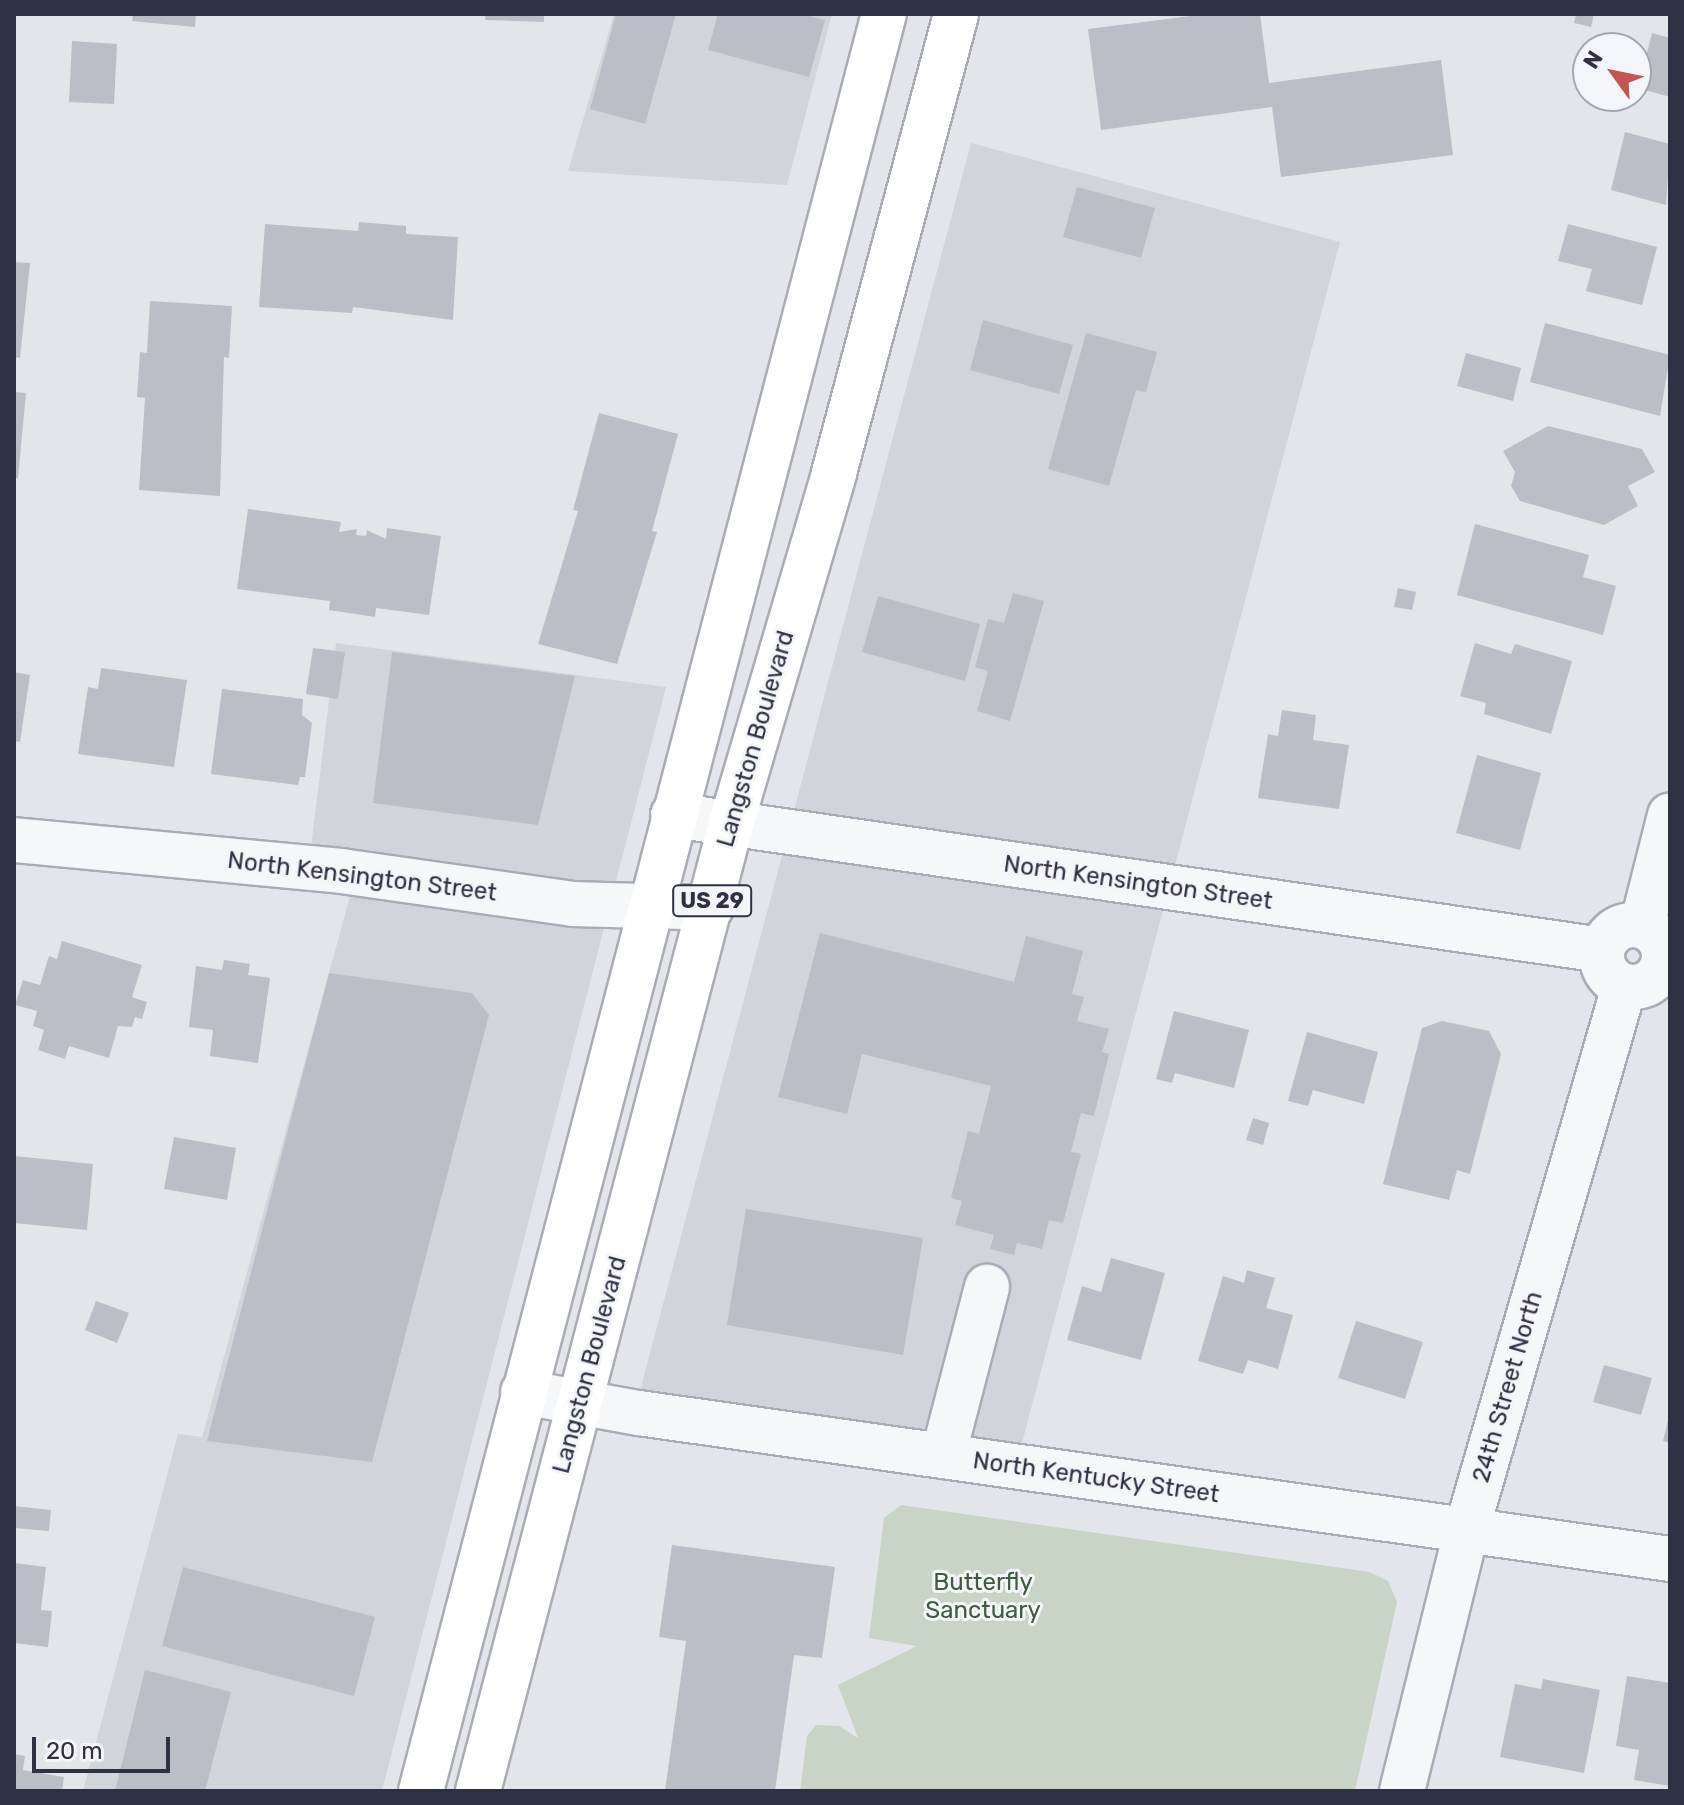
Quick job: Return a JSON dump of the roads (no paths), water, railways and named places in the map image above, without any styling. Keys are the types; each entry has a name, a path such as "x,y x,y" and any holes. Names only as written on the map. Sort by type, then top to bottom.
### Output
{"main road":[{"name":"US 29","path":"421,1791 884,14"},
{"name":"Langston Boulevard","path":"478,1791 731,824 834,473 956,14"}],"street":[{"name":"North Kensington Street","path":"673,815 1613,968"},
{"path":"1613,968 1621,927 1659,948 1670,815"},
{"name":"North Kensington Street","path":"14,840 341,871 581,905 711,908"},
{"name":"24th Street North","path":"1402,1791 1613,968"},
{"path":"943,1456 987,1287"},
{"name":"North Kentucky Street","path":"523,1392 579,1404 1670,1559"}],"park label":[{"name":"Butterfly Sanctuary","path":"983,1597"}]}
